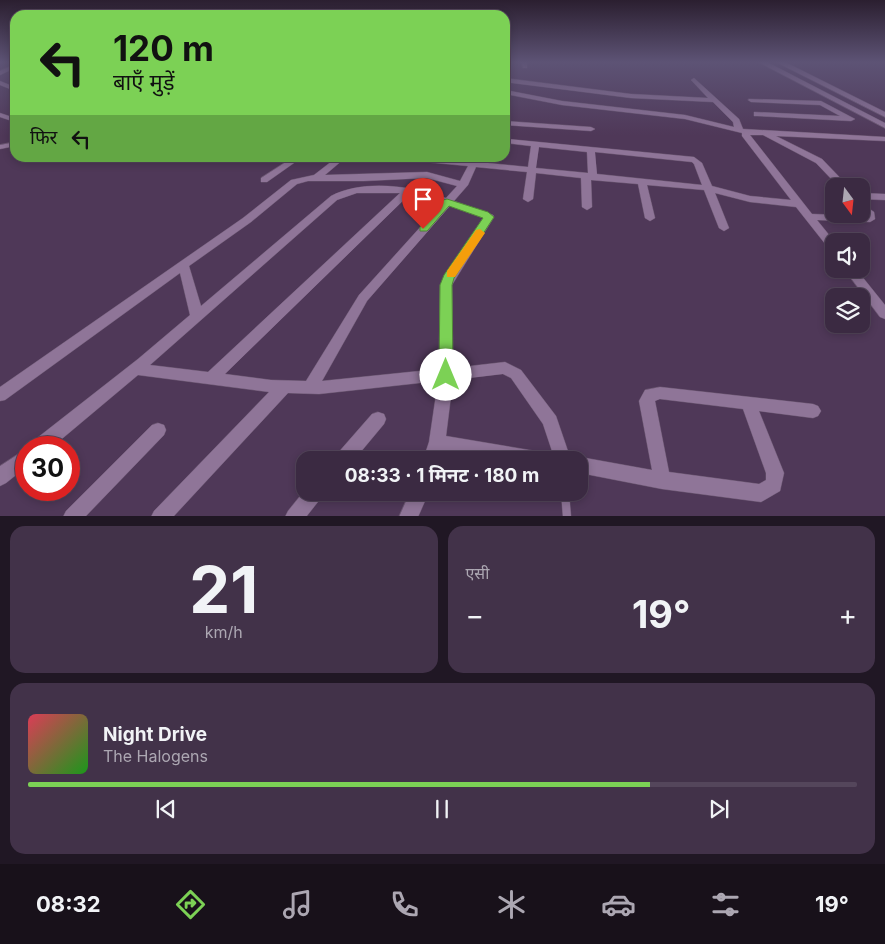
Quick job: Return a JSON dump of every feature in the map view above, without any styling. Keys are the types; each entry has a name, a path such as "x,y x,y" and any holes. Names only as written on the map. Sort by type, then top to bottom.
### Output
{"street":[{"path":"553,86 631,96 715,100"},
{"path":"700,86 736,121 757,151 825,237"},
{"path":"808,86 885,126"},
{"path":"828,86 885,115"},
{"path":"510,93 562,103 674,115 742,131 885,138"},
{"path":"751,100 821,104 851,119 757,114"},
{"path":"780,116 798,134"},
{"path":"510,123 591,129"},
{"path":"762,132 819,161 835,178"},
{"path":"510,141 694,160 708,188 724,228"},
{"path":"528,199 535,144"},
{"path":"587,208 591,150"},
{"path":"264,180 291,162"},
{"path":"316,178 336,162"},
{"path":"310,388 363,298 463,185 475,162"},
{"path":"482,162 532,171 708,188 750,199 799,204"},
{"path":"0,396 247,220 290,184 299,180 316,178 427,175 463,185"},
{"path":"642,182 650,218"},
{"path":"53,436 136,369 339,195 357,190 409,190 485,214 489,217 448,278 446,285 446,375 437,442 434,451"},
{"path":"210,379 409,190"},
{"path":"870,196 885,197"},
{"path":"809,217 825,218"},
{"path":"183,264 197,316"},
{"path":"857,278 885,314"},
{"path":"136,369 210,379 310,388 504,368 511,370 550,420 559,451"},
{"path":"160,516 284,387"},
{"path":"662,480 647,401 650,395 660,393 813,412"},
{"path":"588,466 662,480 761,494 774,486 775,474 749,404"},
{"path":"351,451 378,419"},
{"path":"72,516 158,430"},
{"path":"437,442 492,451"},
{"path":"0,478 15,466"},
{"path":"294,516 307,501"},
{"path":"408,516 416,501"}],"lane":[{"path":"565,501 566,516"}],"slow traffic":[{"path":"451,274 480,233"}],"route":[{"path":"423,229 447,202 489,217 448,278 446,285 446,375"}]}
